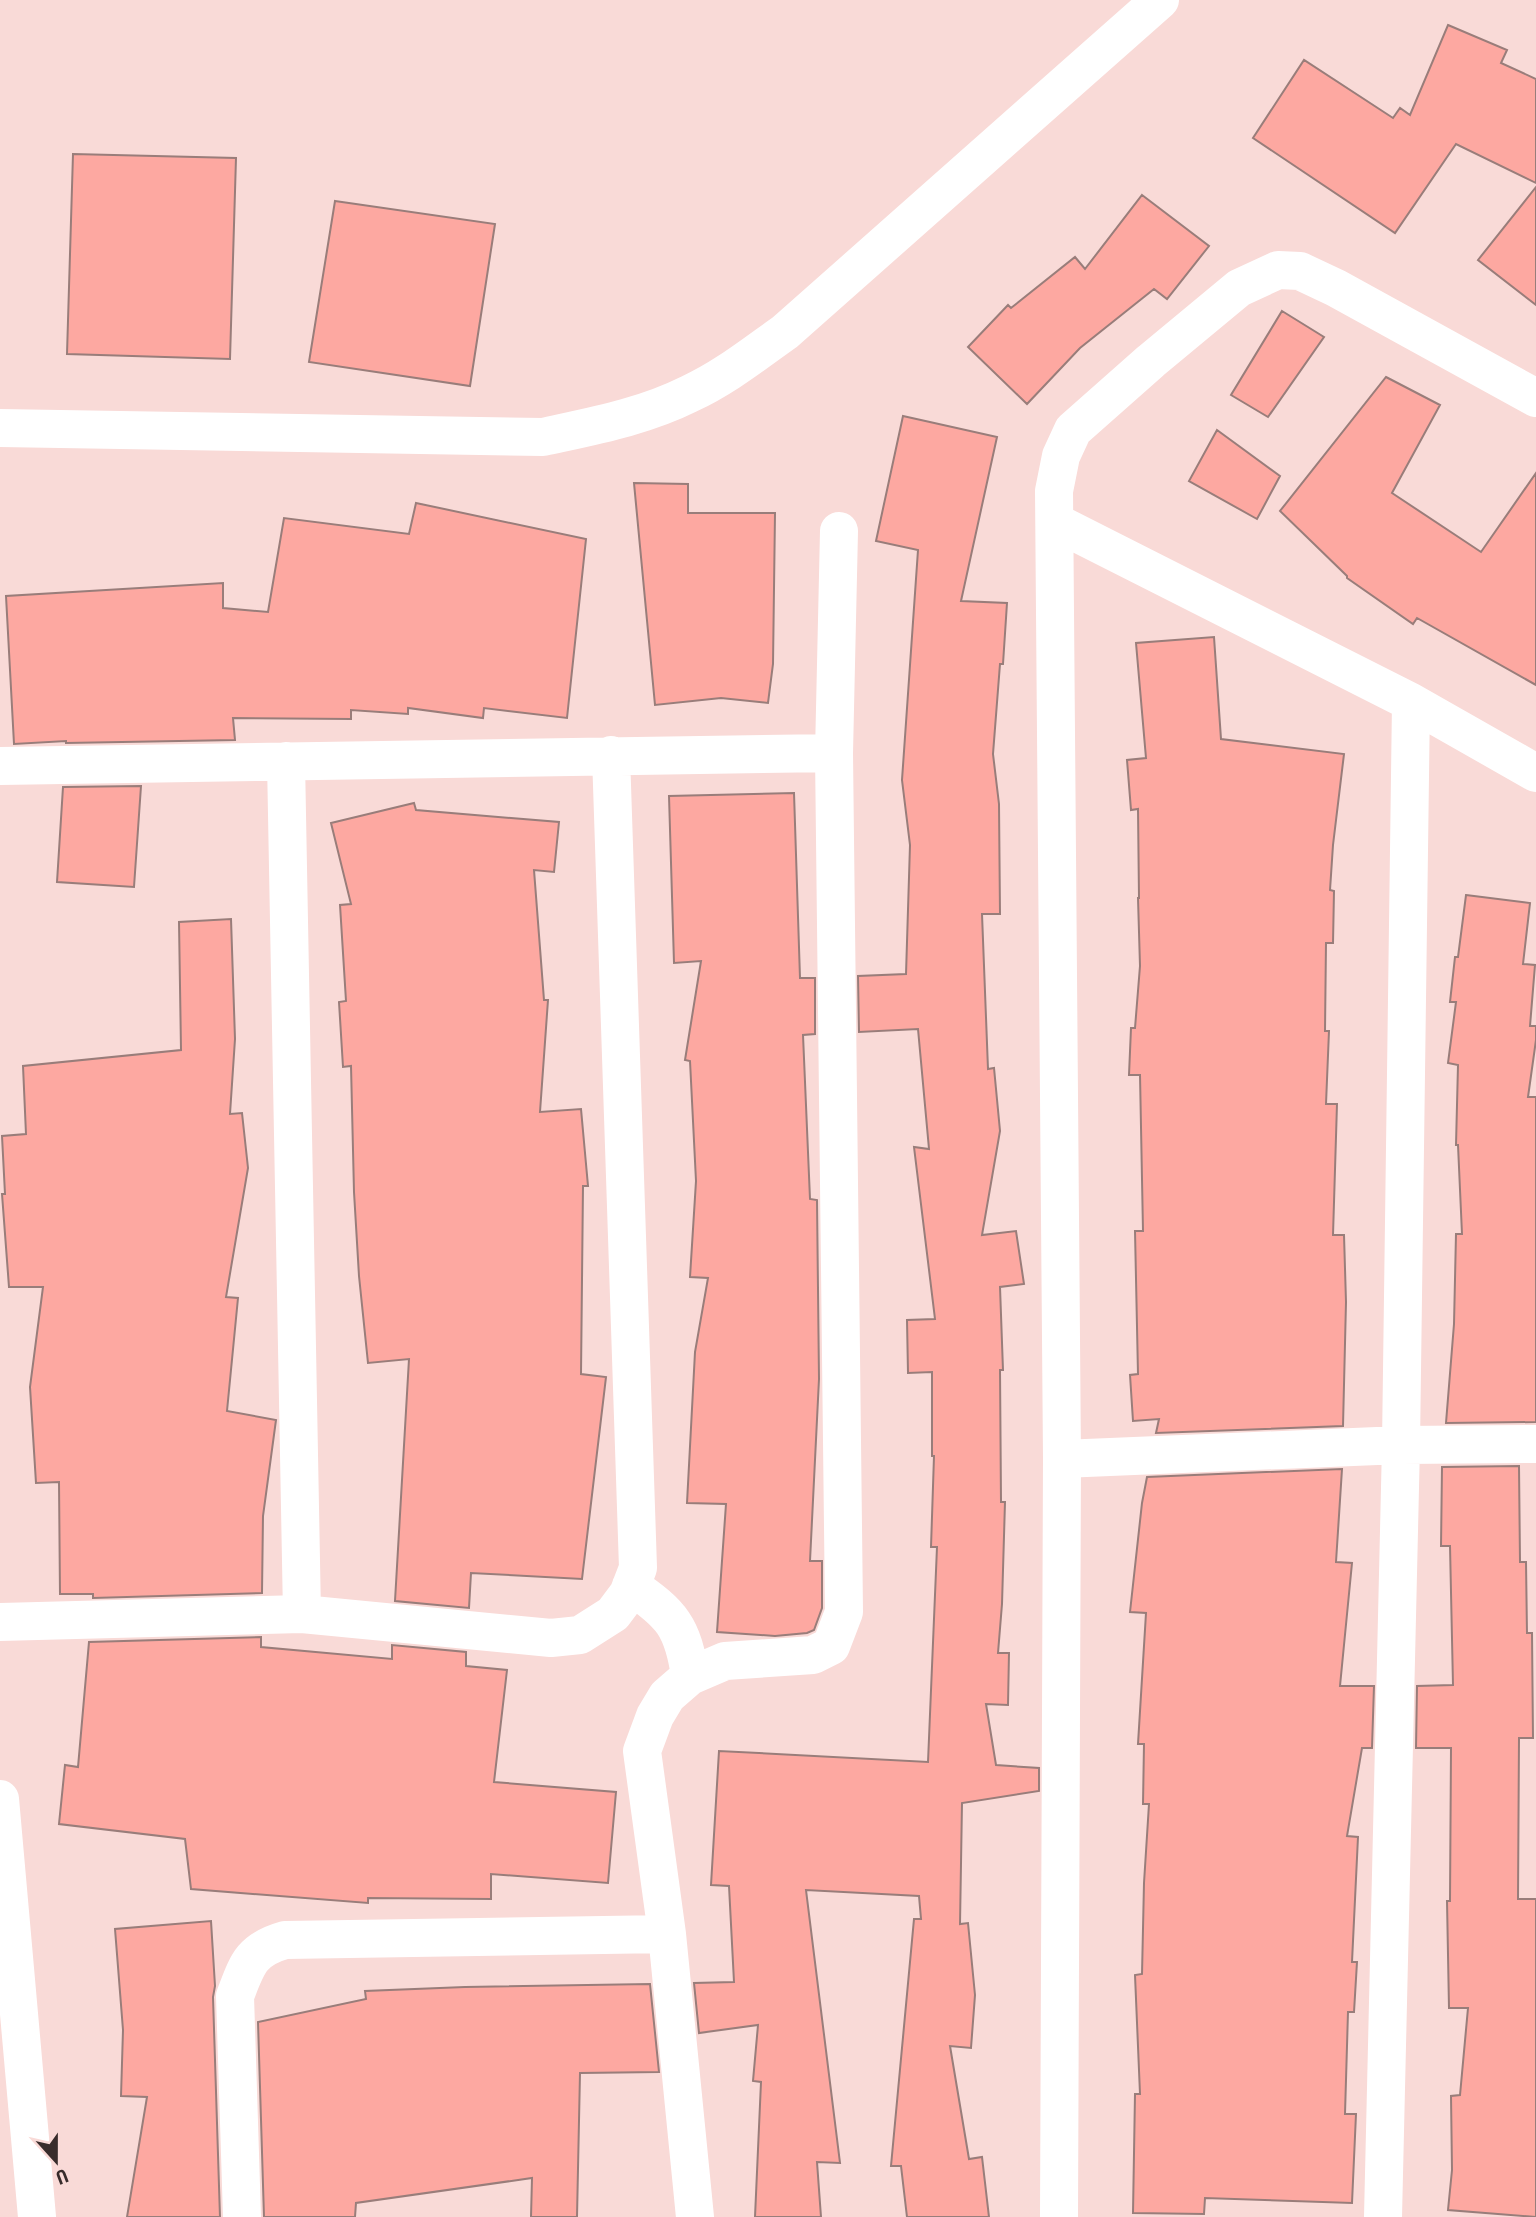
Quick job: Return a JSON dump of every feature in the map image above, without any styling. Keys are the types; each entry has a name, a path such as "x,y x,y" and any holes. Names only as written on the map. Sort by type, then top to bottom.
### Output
{"street":[{"path":"0,428 543,437 626,419 688,395 726,375 785,332 1160,0"},
{"path":"1059,2217 1062,1459 1054,491 1061,456 1073,430 1151,361 1239,288 1278,270 1300,271 1336,288 1536,398"},
{"path":"1055,522 1411,702 1536,774"},
{"path":"695,2217 667,1934 642,1751 655,1716 667,1696 690,1676 725,1661 813,1655 831,1646 844,1612 834,753 839,531"},
{"path":"1383,2217 1401,1445 1411,702"},
{"path":"0,766 834,753"},
{"path":"0,1622 302,1614 551,1638 580,1635 613,1614 628,1594 638,1568 611,755"},
{"path":"286,761 302,1614"},
{"path":"1062,1459 1401,1445 1536,1444"},
{"path":"631,1586 653,1601 680,1632 690,1676"},
{"path":"0,1799 37,2217"},
{"path":"242,2217 235,1996 247,1965 266,1945 285,1940 667,1934"}],"building":[{"path":"1448,25 1507,50 1501,63 1536,79 1536,183 1456,144 1395,233 1253,138 1304,60 1393,118 1400,108 1410,115"},
{"path":"73,154 236,158 230,359 67,354"},
{"path":"1536,187 1536,305 1478,260"},
{"path":"1142,195 1209,246 1167,299 1154,289 1080,348 1027,404 968,347 1008,305 1011,308 1075,257 1085,269"},
{"path":"335,201 495,224 470,386 309,362"},
{"path":"1282,311 1324,337 1268,417 1231,395"},
{"path":"1386,377 1440,405 1392,493 1481,552 1536,473 1536,685 1417,618 1413,624 1347,578 1280,511"},
{"path":"903,416 997,437 961,601 1007,603 993,754 999,804 1000,914 982,914 988,1069 994,1068 1000,1131 982,1235 1016,1231 1024,1284 1000,1287 1003,1370 1000,1370 1001,1502 1005,1502 998,1653 1009,1653 1008,1705 986,1704 996,1765 1039,1768 1039,1791 962,1803 960,1924 968,1923 975,1995 971,2048 950,2046 969,2159 982,2157 989,2217 907,2217 901,2166 891,2166 914,1919 921,1919 919,1896 806,1890 840,2163 817,2162 821,2217 755,2217 761,2082 753,2081 758,2025 699,2033 694,1983 734,1982 729,1886 711,1885 719,1751 928,1762 937,1547 931,1547 934,1456 932,1372 908,1373 907,1320 935,1319 914,1147 929,1149 918,1029 859,1032 858,976 906,974 910,845 902,780 918,550 876,541"},
{"path":"1217,430 1280,476 1257,519 1189,481"},
{"path":"634,483 688,484 688,513 775,513 773,664 768,703 721,698 655,705"},
{"path":"416,503 586,539 567,718 484,708 483,718 408,708 408,714 351,710 351,719 233,718 235,740 14,744 6,596 223,583 223,608 268,612 284,518 409,534"},
{"path":"1214,637 1221,739 1344,754 1330,890 1334,891 1333,943 1326,943 1325,1031 1329,1031 1326,1104 1337,1104 1333,1235 1344,1235 1346,1302 1343,1426 1156,1433 1159,1419 1133,1421 1130,1375 1138,1374 1135,1231 1143,1231 1140,1075 1129,1075 1131,1028 1135,1028 1140,966 1138,809 1131,810 1127,760 1146,758 1136,643"},
{"path":"141,786 134,887 57,882 63,787"},
{"path":"794,793 800,978 815,978 815,1034 803,1035 810,1199 817,1200 819,1379 810,1561 822,1561 822,1608 814,1630 775,1636 717,1632 726,1504 687,1503 695,1352 708,1278 690,1277 696,1181 690,1061 685,1060 701,961 674,963 669,796"},
{"path":"414,803 416,810 559,822 554,872 534,870 544,1000 548,1000 540,1112 581,1109 588,1186 583,1186 581,1374 606,1377 582,1579 471,1573 469,1608 395,1601 409,1359 368,1363 354,1192 351,1066 343,1067 339,1002 346,1001 340,905 351,904 331,823"},
{"path":"1466,895 1530,903 1523,964 1535,965 1530,1026 1536,1026 1536,1040 1528,1097 1536,1097 1536,1422 1446,1423 1454,1324 1456,1234 1462,1234 1456,1145 1458,1065 1448,1063 1456,1002 1450,1002"},
{"path":"231,919 235,1039 230,1114 242,1113 248,1168 226,1297 238,1298 227,1411 276,1420 263,1516 262,1593 93,1598 93,1594 60,1594 59,1482 36,1483 30,1387 43,1287 9,1287 2,1194 5,1194 2,1136 26,1134 23,1066 181,1050 179,922"},
{"path":"1519,1466 1520,1562 1526,1562 1527,1633 1532,1633 1533,1738 1519,1738 1518,1899 1536,1899 1536,2217 1448,2210 1452,2170 1451,2096 1460,2095 1468,2008 1449,2008 1447,1901 1450,1901 1451,1748 1416,1748 1417,1686 1453,1685 1450,1546 1441,1546 1442,1467"},
{"path":"1342,1469 1336,1562 1352,1563 1340,1686 1374,1686 1372,1748 1362,1748 1347,1836 1358,1837 1352,1962 1357,1962 1354,2012 1348,2012 1345,2114 1356,2114 1352,2203 1205,2198 1204,2214 1133,2213 1135,2094 1140,2094 1135,1975 1142,1974 1149,1804 1143,1804 1144,1744 1138,1744 1146,1613 1130,1612 1147,1477"},
{"path":"261,1637 261,1647 392,1659 392,1645 466,1652 466,1666 507,1670 494,1782 616,1792 608,1883 491,1874 491,1899 368,1898 368,1903 191,1889 185,1839 59,1824 65,1765 78,1767 89,1642"},
{"path":"211,1921 220,2217 127,2217 147,2097 121,2096 123,2030 115,1929"},
{"path":"650,1984 659,2072 580,2073 577,2217 531,2217 532,2178 356,2203 355,2217 264,2217 258,2022 366,1999 365,1991"}]}
